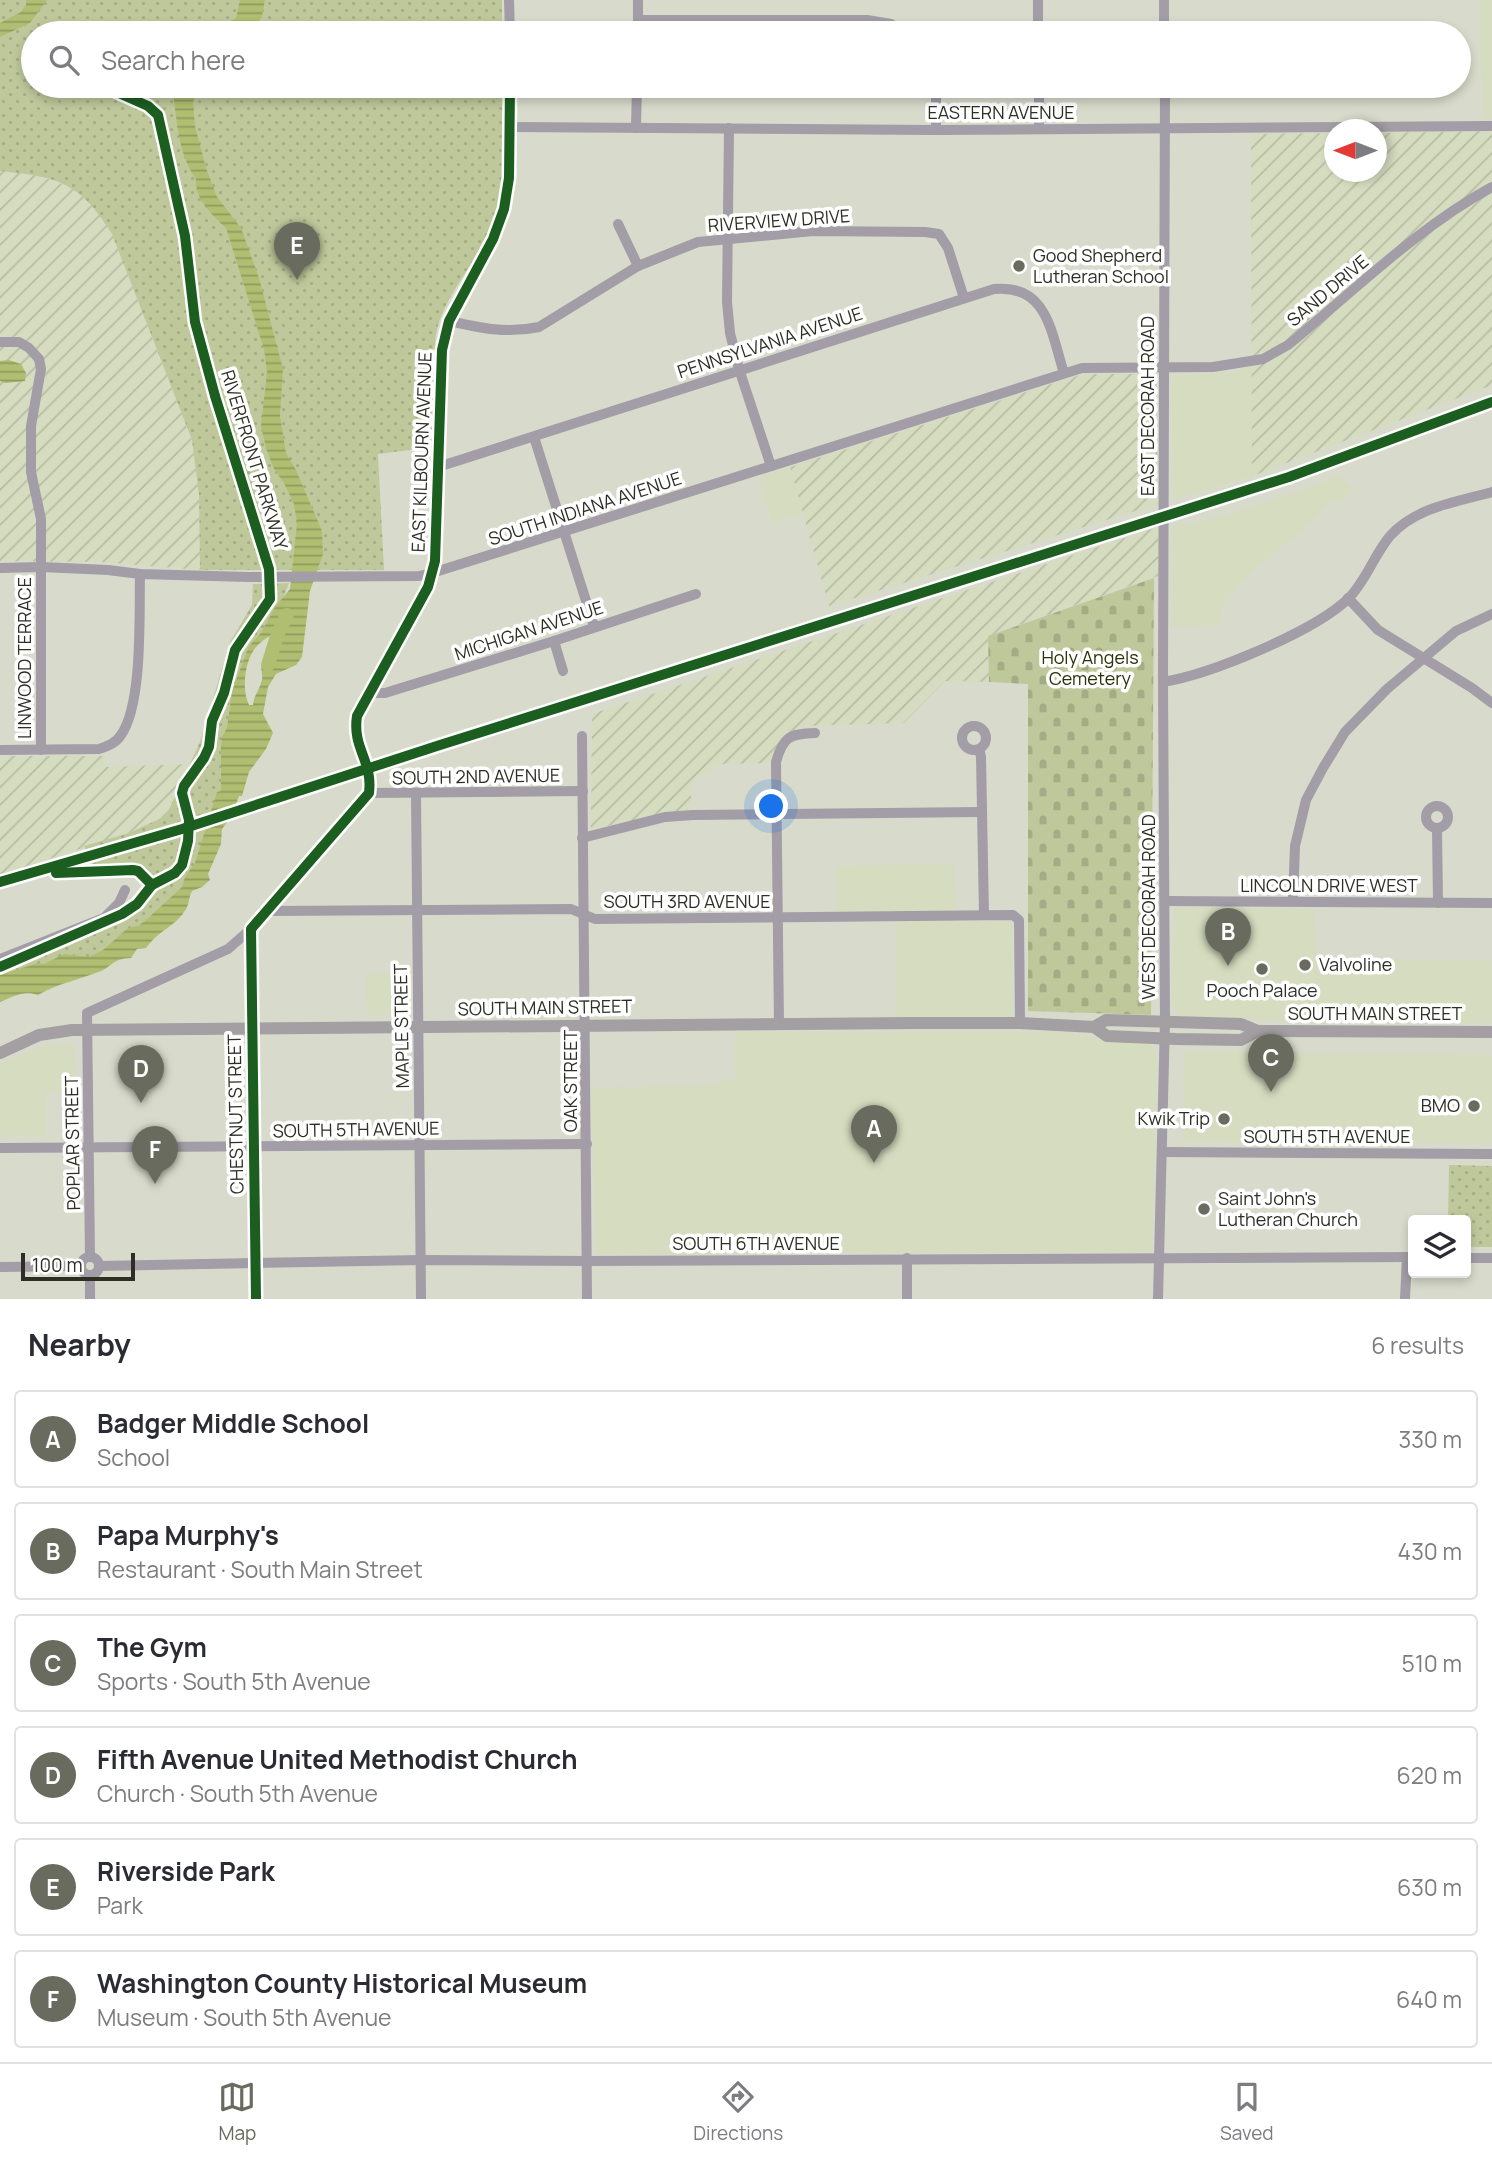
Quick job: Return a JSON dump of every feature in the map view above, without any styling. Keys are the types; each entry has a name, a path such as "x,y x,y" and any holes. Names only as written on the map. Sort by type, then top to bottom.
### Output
{"main road":[{"name":"SOUTH MAIN STREET","path":"1094,1027 1106,1020 1241,1024 1258,1031 1492,1032"},
{"name":"SOUTH MAIN STREET","path":"0,1053 39,1035 86,1030 586,1024 1020,1023 1094,1027 1107,1036 1241,1040 1258,1031"}],"street":[{"path":"509,0 510,21"},
{"path":"638,0 638,20 873,21"},
{"path":"1038,0 1038,21"},
{"path":"1164,0 1164,21"},
{"name":"EAST KILBOURN AVENUE","path":"369,793 371,778 356,739 355,728 358,716 428,587 435,561 442,350 449,321 493,239 504,209 509,178 510,98"},
{"path":"636,128 637,98"},
{"path":"936,98 936,130"},
{"path":"1039,98 1039,129"},
{"name":"EAST DECORAH ROAD","path":"1164,516 1165,98"},
{"name":"EASTERN AVENUE","path":"510,127 936,130 1492,126"},
{"path":"729,128 727,302 730,333 771,466"},
{"name":"SAND DRIVE","path":"1164,367 1213,368 1263,359 1288,345 1433,223 1460,204 1492,187"},
{"path":"618,224 638,265"},
{"name":"RIVERVIEW DRIVE","path":"449,321 511,332 539,327 638,265 698,242 813,231 942,232 964,298"},
{"name":"PENNSYLVANIA AVENUE","path":"438,467 994,289 1005,288 1031,297 1038,303 1048,321 1064,373"},
{"name":"LINWOOD TERRACE","path":"0,342 19,342 29,348 39,359 41,369 31,426 31,472 41,519 41,750"},
{"name":"SOUTH INDIANA AVENUE","path":"0,568 108,570 140,575 419,576 1064,373 1097,366 1164,367"},
{"path":"534,437 594,626"},
{"path":"1163,682 1183,678 1252,653 1317,621 1348,598 1390,537 1404,524 1429,509 1492,492"},
{"name":"WEST DECORAH ROAD","path":"1158,1299 1165,1038 1164,516"},
{"path":"0,750 99,749 111,745 121,736 129,720 137,677 140,575"},
{"name":"MICHIGAN AVENUE","path":"370,693 385,692 554,641 696,594"},
{"path":"1348,598 1378,630 1492,703"},
{"path":"1293,901 1295,846 1306,800 1345,732 1387,689 1456,631 1492,614"},
{"path":"554,641 563,671"},
{"path":"779,1025 776,762 782,744 796,734 815,733"},
{"name":"OAK STREET","path":"582,736 587,1299"},
{"path":"979,749 984,915"},
{"name":"SOUTH 2ND AVENUE","path":"369,793 583,791"},
{"path":"86,1030 87,1013 228,949 251,929 369,793"},
{"name":"MAPLE STREET","path":"416,794 421,1299"},
{"path":"582,838 665,817 693,815 982,812"},
{"path":"1437,828 1438,902"},
{"path":"0,958 104,918 119,903 125,890"},
{"name":"LINCOLN DRIVE WEST","path":"1166,901 1492,903"},
{"name":"SOUTH 3RD AVENUE","path":"267,911 571,909 595,919 1013,915 1019,920 1020,1023"},
{"name":"CHESTNUT STREET","path":"251,929 256,1299"},
{"name":"POPLAR STREET","path":"86,1030 90,1256"},
{"name":"SOUTH 5TH AVENUE","path":"0,1148 419,1143 587,1144"},
{"name":"SOUTH 5TH AVENUE","path":"1162,1152 1492,1154"},
{"path":"90,1256 97,1259 99,1266 97,1272 90,1275 83,1272 80,1266 83,1259 90,1256"},
{"name":"SOUTH 6TH AVENUE","path":"99,1266 421,1259 586,1261 1158,1256 1408,1257"},
{"path":"906,1258 907,1299"},
{"path":"1471,1258 1492,1258"},
{"path":"0,1267 80,1266"},
{"path":"1405,1299 1408,1274"},
{"path":"90,1275 90,1299"}],"shaded area":[{"path":"26,0 47,0 31,21 21,21 21,27 0,37 0,23 21,12"},
{"path":"240,0 265,0 259,21 231,21 236,18"},
{"path":"1479,0 1492,0 1492,119 1483,119"},
{"path":"174,98 195,98 195,126 206,168 217,197 241,228 259,278 283,369 280,416 286,453 322,531 323,554 310,591 302,657 296,665 276,674 268,687 263,714 273,733 266,749 249,772 242,796 239,796 231,817 222,829 221,844 208,874 210,880 192,891 180,917 146,948 137,949 131,958 117,961 101,971 38,995 23,994 0,1002 0,975 38,963 44,964 64,954 89,957 103,950 128,928 138,926 146,920 182,887 185,877 195,863 217,792 221,791 222,737 227,728 232,691 249,646 261,633 275,607 290,589 297,523 294,504 274,469 261,426 267,372 264,349 226,228 201,200 179,134","holes":["286,627 279,642 264,658 261,665 261,683 253,705 249,705 245,683 247,666 253,651 264,640"]},
{"path":"1492,131 1492,385 1252,476 1251,134 1324,133 1324,182 1387,182 1387,133"},
{"path":"0,171 35,174 81,193 96,208 112,234 192,440 199,494 200,570 102,562 0,561"},
{"path":"9,360 21,364 26,373 25,381 0,381 0,361"},
{"path":"1251,366 1252,476 1173,500 1172,382 1179,374 1231,373"},
{"path":"1083,374 1156,376 1158,504 829,606 790,467"},
{"path":"790,467 803,513 772,523 759,477"},
{"path":"1338,475 1353,490 1339,503 1334,498 1238,584 1222,607 1220,625 1172,626 1172,525 1195,523 1235,512 1318,485"},
{"path":"1158,527 1158,576 988,636 989,682 945,681 904,723 801,726 779,746 778,763 716,764 691,784 691,810 591,829 592,714"},
{"path":"0,756 105,756 106,767 190,764 166,817 129,833 0,875"},
{"path":"954,864 955,922 1012,923 1013,1015 896,1018 896,912 836,912 836,866"},
{"path":"1182,907 1314,909 1315,957 1492,961 1492,1023 1302,1022 1181,1016 1173,1003 1174,911"},
{"path":"366,973 404,973 404,1015 367,1015"},
{"path":"735,1032 1061,1032 1099,1039 1147,1043 1155,1050 1157,1059 1152,1249 1144,1252 595,1254 592,1088 719,1085 719,1080 735,1080"},
{"path":"74,1044 75,1092 46,1092 46,1135 0,1135 0,1064 45,1045"},
{"path":"1184,1052 1492,1055 1492,1143 1183,1142"}],"green space":[{"path":"0,0 502,0 502,21 21,21 21,98 503,98 502,180 495,217 482,246 453,292 437,329 434,447 378,454 384,570 200,570 199,494 192,440 112,234 89,203 66,185 37,176 0,171"},
{"name":"Holy Angels Cemetery","path":"1154,578 1151,1015 1028,1011 1028,684 989,682 988,636"},
{"path":"289,583 277,613 242,668 223,786 194,867 181,890 110,949 91,959 46,965 0,977 0,964 94,926 128,906 142,894 142,882 137,874 129,872 99,879 84,846 129,833 166,816 200,742 230,642 252,605 253,584"},
{"path":"1449,1165 1492,1166 1492,1247 1471,1247 1471,1215 1448,1215"}],"waterway":[{"path":"268,665 287,615"}],"cycle path":[{"name":"RIVERFRONT PARKWAY","path":"0,967 122,914 137,904 152,885 175,873 182,865 188,841 189,820 182,793 184,786 209,747 212,721 224,693 235,650 270,599 269,569 195,322 185,236 158,115 148,106 130,98"},
{"path":"256,1299 251,929 369,793 368,772 357,737 357,716 428,587 435,561 442,350 449,321 493,239 504,209 509,178 510,98"},
{"path":"0,882 182,829 1289,477 1492,402"},
{"path":"56,873 133,870 138,871 152,885"}],"place":[{"name":"Good Shepherd Lutheran School","path":"1019,266"},
{"name":"Riverside Park","path":"297,280"},
{"name":"Valvoline","path":"1305,965"},
{"name":"Papa Murphy's","path":"1228,966"},
{"name":"Pooch Palace","path":"1262,969"},
{"name":"The Gym","path":"1271,1092"},
{"name":"Fifth Avenue United Methodist Church","path":"141,1103"},
{"name":"BMO","path":"1474,1106"},
{"name":"Kwik Trip","path":"1224,1119"},
{"name":"Badger Middle School","path":"874,1163"},
{"name":"Washington County Historical Museum","path":"155,1184"},
{"name":"Saint John's Lutheran Church","path":"1204,1209"}]}
